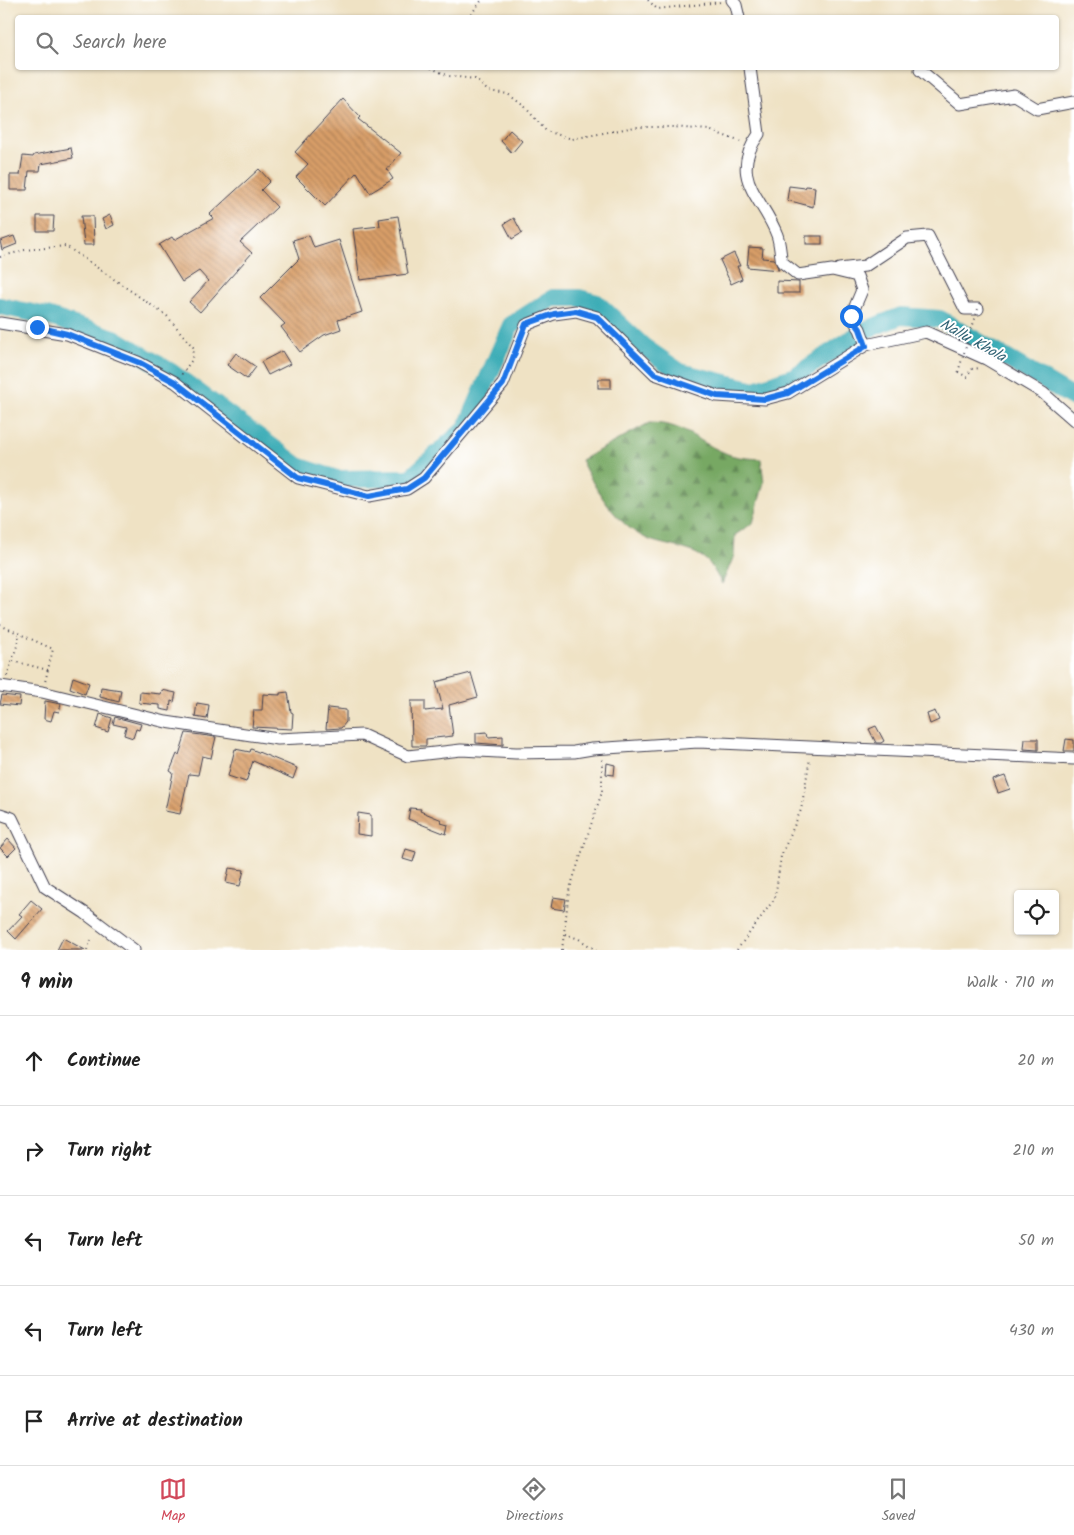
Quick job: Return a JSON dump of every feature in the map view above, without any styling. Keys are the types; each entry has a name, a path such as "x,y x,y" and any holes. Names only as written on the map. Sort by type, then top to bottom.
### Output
{"street":[{"path":"732,1 738,15"},
{"path":"750,70 759,134 750,146 746,171 754,195 778,236 782,262 798,275 865,266 907,238 928,236 965,309 978,309"},
{"path":"920,70 960,104 1014,95 1037,109 1074,102"},
{"path":"832,270 857,276 862,290 851,316 860,329 866,346"},
{"path":"0,323 67,334 138,362 175,382 298,478 369,496 407,489 424,478 503,384 526,324 554,314 576,311 597,317 655,374 717,396 765,399 788,393 866,346 926,332 986,359 1043,393 1074,420"},
{"path":"4,687 42,692 166,722 278,740 362,735 408,756 461,750 516,753 574,752 592,749 698,742 1074,759"},
{"path":"0,814 12,818 45,887 85,913 134,950"}],"path":[{"path":"470,15 482,0"},
{"path":"648,0 657,9 732,1"},
{"path":"436,70 449,76 475,79 488,91 508,94 525,107 546,131 572,139 635,127 672,127 709,130 750,146"},
{"path":"0,257 25,250 66,246 168,316 193,347 192,360 175,382"},
{"path":"978,309 958,372 967,377 971,369 980,368 986,359"},
{"path":"0,625 53,649 42,692"},
{"path":"4,687 19,640 18,633"},
{"path":"13,660 48,670"},
{"path":"737,950 775,898 781,856 802,810 811,748"},
{"path":"562,950 569,891 602,792 602,760 592,749"},
{"path":"565,934 579,939 596,950"},
{"path":"87,950 91,940"}],"green space":[{"path":"649,423 680,429 728,454 761,459 764,482 753,523 735,535 734,556 722,584 710,564 704,558 681,548 650,540 627,526 617,517 600,495 581,460"}],"building":[{"path":"343,99 360,117 358,119 401,153 387,170 393,179 370,193 357,172 325,206 296,177 308,164 295,152"},
{"path":"510,130 522,141 512,153 501,141"},
{"path":"71,148 73,158 41,164 40,171 29,171 27,190 10,190 10,175 20,175 23,156 33,157 34,155"},
{"path":"259,169 270,181 261,190 277,207 240,242 252,253 200,312 189,302 208,281 199,271 182,282 159,245 172,237 174,240 214,218 210,214"},
{"path":"789,186 815,187 813,207 787,200"},
{"path":"110,215 114,225 106,229 102,219"},
{"path":"37,216 54,216 53,231 37,231"},
{"path":"81,216 93,216 94,245 84,245"},
{"path":"398,216 408,274 360,280 353,229 380,226 379,219"},
{"path":"514,218 522,233 512,239 504,224"},
{"path":"309,235 314,248 339,240 362,312 338,320 341,329 324,335 300,352 281,327 285,324 260,298 299,259 293,240"},
{"path":"14,236 17,244 2,250 0,241"},
{"path":"806,236 822,236 822,244 806,244"},
{"path":"749,247 763,248 762,258 774,259 779,270 747,267"},
{"path":"734,253 740,266 737,266 742,279 731,284 720,260"},
{"path":"777,281 799,282 799,293 777,293"},
{"path":"282,351 290,364 268,375 261,362"},
{"path":"236,353 256,367 247,379 227,365"},
{"path":"598,379 611,379 611,388 598,388"},
{"path":"471,673 478,697 449,705 453,736 426,739 426,746 412,746 411,701 425,701 425,711 443,709 436,682"},
{"path":"73,677 89,683 85,694 70,688"},
{"path":"101,687 121,690 119,702 100,697"},
{"path":"162,690 176,693 174,702 171,701 170,711 160,709 160,705 139,703 140,692 161,694"},
{"path":"288,692 291,712 293,713 292,729 252,727 254,710 262,710 263,694 280,695 280,693"},
{"path":"2,695 20,697 19,706 0,704"},
{"path":"45,701 61,704 59,712 54,711 51,721 44,719"},
{"path":"197,703 209,705 207,719 195,717"},
{"path":"328,708 346,710 346,722 341,728 326,729"},
{"path":"935,711 939,720 930,724 927,714"},
{"path":"100,714 112,718 108,732 96,728"},
{"path":"115,717 141,724 139,730 136,729 133,738 124,735 126,727 113,724"},
{"path":"876,726 884,741 881,743 876,743 869,729"},
{"path":"487,732 488,737 503,736 503,745 476,743 476,733"},
{"path":"186,733 216,737 211,758 202,756 198,775 189,774 180,814 165,811 173,773 170,771 177,754 179,755"},
{"path":"1025,739 1038,739 1038,750 1024,749"},
{"path":"1066,739 1074,740 1074,751 1064,751"},
{"path":"235,749 250,752 251,749 297,768 293,779 253,761 246,782 228,776"},
{"path":"607,763 615,765 614,775 606,774"},
{"path":"1005,776 1010,789 998,793 993,780"},
{"path":"410,808 421,809 420,811 442,820 441,823 448,825 446,834 408,819"},
{"path":"358,813 371,815 371,836 357,834"},
{"path":"8,839 16,848 8,856 0,848"},
{"path":"406,849 416,852 413,862 403,859"},
{"path":"229,868 244,870 240,886 226,883"},
{"path":"553,897 566,899 564,910 551,908"},
{"path":"31,900 42,909 16,939 8,931 22,916 19,914"},
{"path":"63,938 85,950 57,950"}],"waterway":[{"name":"Nallu Khola","path":"0,306 47,316 114,338 171,372 298,466 337,479 410,478 466,428 511,325 553,298 579,298 597,303 644,347 680,372 755,390 795,376 863,331 901,316 940,319 1074,398"}],"route":[{"path":"37,327 67,334 138,362 175,382 298,478 369,496 407,489 424,478 503,384 526,324 554,314 576,311 597,317 655,374 717,396 765,399 788,393 866,346 860,329 851,316"}]}
